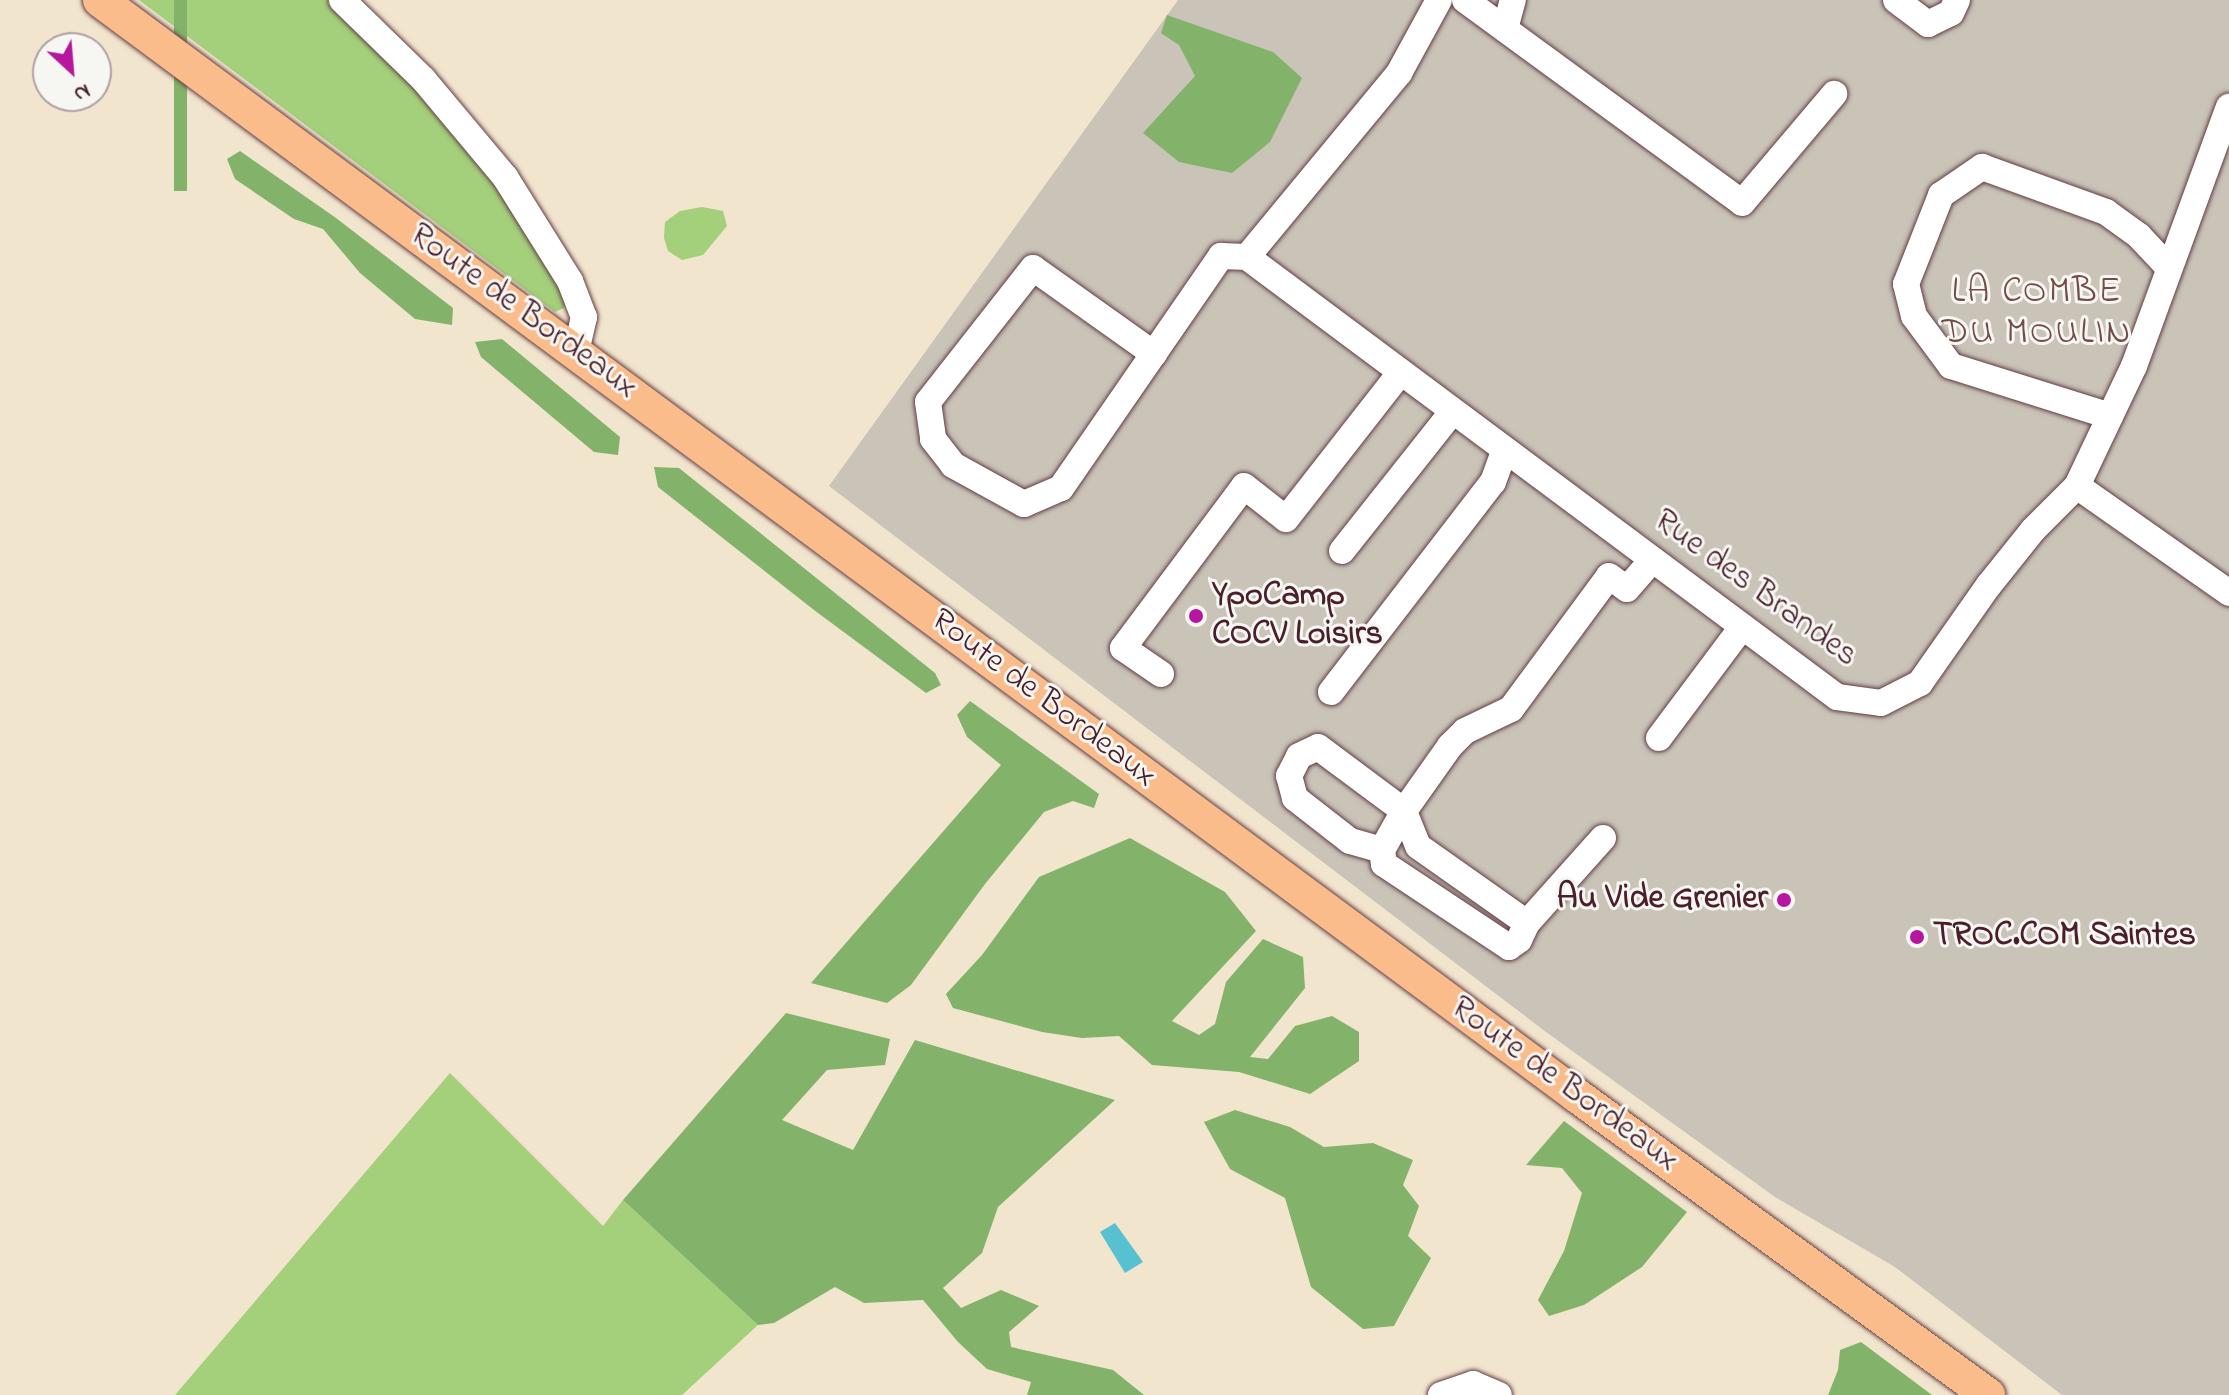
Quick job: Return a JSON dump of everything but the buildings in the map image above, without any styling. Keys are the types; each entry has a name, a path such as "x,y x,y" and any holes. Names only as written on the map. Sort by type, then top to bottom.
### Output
{"main road":[{"name":"Route de Bordeaux","path":"100,0 1576,1095 1988,1395"}],"street":[{"path":"342,0 423,79 505,177 570,281 584,317 576,351"},
{"path":"1154,354 1033,268 928,402 933,439 953,465 1024,504 1061,488 1154,354 1221,256 1247,257 1399,73 1439,0"},
{"path":"1465,0 1742,203 1834,94"},
{"path":"1505,29 1513,0"},
{"path":"1896,0 1928,24 1951,13 1957,0"},
{"path":"2169,268 2139,236 2106,212 1982,167 1941,195 1906,284 1914,316 1951,366 2110,416 2134,366 2229,107"},
{"name":"Rue des Brandes","path":"1247,257 1837,697 1881,703 1920,683 1989,585 2033,530 2077,486 2110,416"},
{"path":"1161,674 1123,648 1244,486 1286,519 1400,373"},
{"path":"1342,551 1452,412"},
{"path":"1331,692 1493,482 1504,451"},
{"path":"2077,486 2229,593"},
{"path":"1603,838 1527,923 1519,940 1509,947 1384,864 1382,850 1404,811 1465,731 1511,709 1609,576 1627,589 1652,560"},
{"path":"1659,738 1742,627"},
{"path":"1382,850 1350,841 1295,798 1289,776 1299,756 1318,747 1404,811 1418,846 1527,923"},
{"path":"1441,1395 1473,1384 1499,1395"}],"shaded area":[{"path":"1178,0 2229,0 2229,1395 2062,1395 1895,1267 1775,1197 1546,1032 829,486"}],"green space":[{"path":"139,0 330,0 501,178 568,299 564,308 555,312"},
{"path":"174,0 187,0 187,191 174,191"},
{"path":"1167,15 1273,52 1302,78 1270,142 1232,173 1179,162 1143,133 1195,76 1179,45 1161,33"},
{"path":"240,151 336,218 453,308 452,325 415,319 360,273 323,229 294,219 235,179 227,159"},
{"path":"702,207 723,211 727,226 703,255 682,260 668,251 664,238 665,222 680,211"},
{"path":"502,339 620,437 618,455 594,452 481,357 475,342"},
{"path":"654,467 679,468 935,673 941,685 926,693 814,610 658,487"},
{"path":"970,701 1099,794 1094,808 1073,801 1044,812 985,884 911,985 887,1003 811,983 1001,765 967,737 957,715"},
{"path":"1130,838 1225,892 1256,931 1172,1021 1199,1035 1215,1024 1226,982 1263,939 1303,957 1305,988 1250,1057 1268,1059 1295,1026 1332,1016 1359,1032 1359,1061 1310,1094 1239,1072 1152,1065 1119,1036 1082,1038 1042,1032 953,1008 946,994 982,955 1039,877"},
{"path":"786,1013 890,1039 885,1065 827,1070 782,1120 853,1150 915,1040 1115,1100 998,1207 982,1253 943,1288 961,1308 1001,1290 1039,1306 1009,1332 1011,1347 1113,1370 1144,1395 1027,1395 1031,1382 987,1369 958,1342 923,1300 864,1303 835,1287 774,1323 758,1325 623,1200"},
{"path":"450,1073 603,1226 623,1200 758,1325 682,1395 175,1395"},
{"path":"1235,1110 1290,1127 1324,1147 1373,1143 1413,1160 1403,1185 1419,1206 1408,1236 1431,1258 1394,1326 1363,1329 1311,1287 1285,1198 1230,1169 1204,1122"},
{"path":"1564,1121 1687,1212 1642,1267 1584,1305 1549,1316 1538,1300 1564,1251 1582,1193 1562,1168 1526,1165"},
{"path":"1861,1342 1932,1395 1828,1395 1838,1370 1840,1350"}],"water":[{"path":"1115,1223 1143,1262 1125,1273 1100,1232"}],"place":[{"name":"YpoCamp COCV Loisirs","path":"1196,616"},
{"name":"Au Vide Grenier","path":"1784,900"},
{"name":"TROC.COM Saintes","path":"1917,937"}],"district":[{"name":"LA COMBE DU MOULIN","path":"2037,312"}]}
